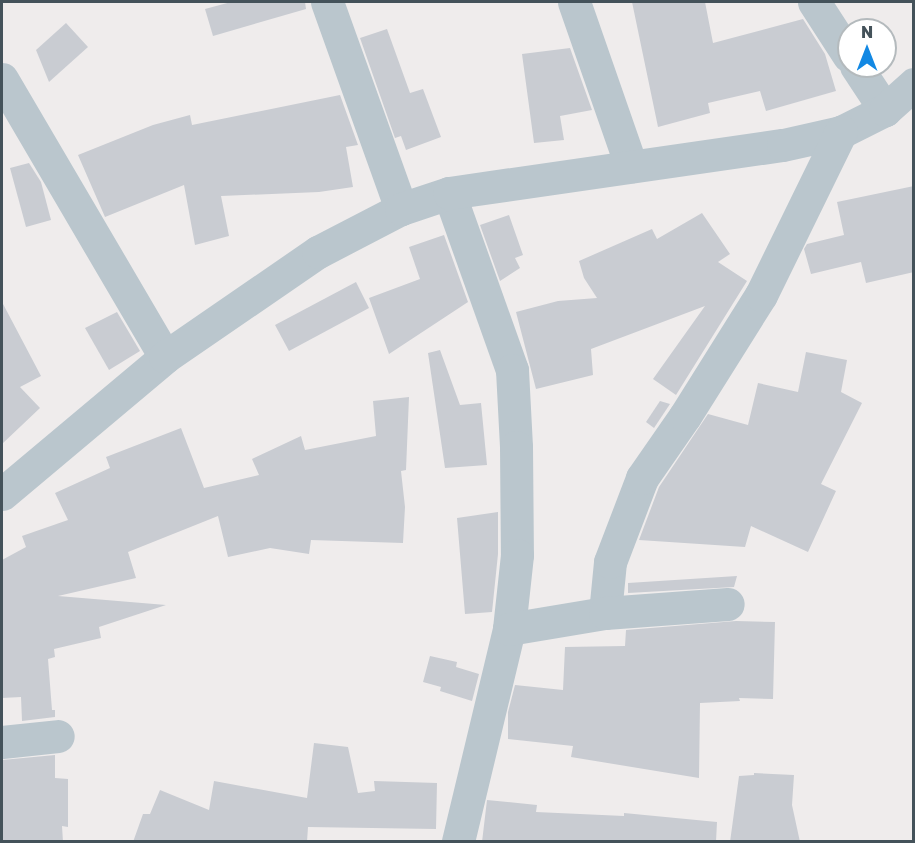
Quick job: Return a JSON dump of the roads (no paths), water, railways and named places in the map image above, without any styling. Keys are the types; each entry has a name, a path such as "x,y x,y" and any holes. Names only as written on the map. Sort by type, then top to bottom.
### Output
{"street":[{"path":"327,2 401,209"},
{"path":"574,2 631,166"},
{"path":"814,2 837,37"},
{"path":"864,78 885,110"},
{"path":"2,79 165,357"},
{"path":"2,494 165,357 318,252 401,209 449,193 783,145 841,132 885,110 914,84"},
{"path":"605,613 610,562 642,478 685,416 761,295 841,132"},
{"path":"449,193 512,370 517,555 510,629 458,842"},
{"path":"510,629 605,613 729,604"},
{"path":"2,742 58,736"}]}
